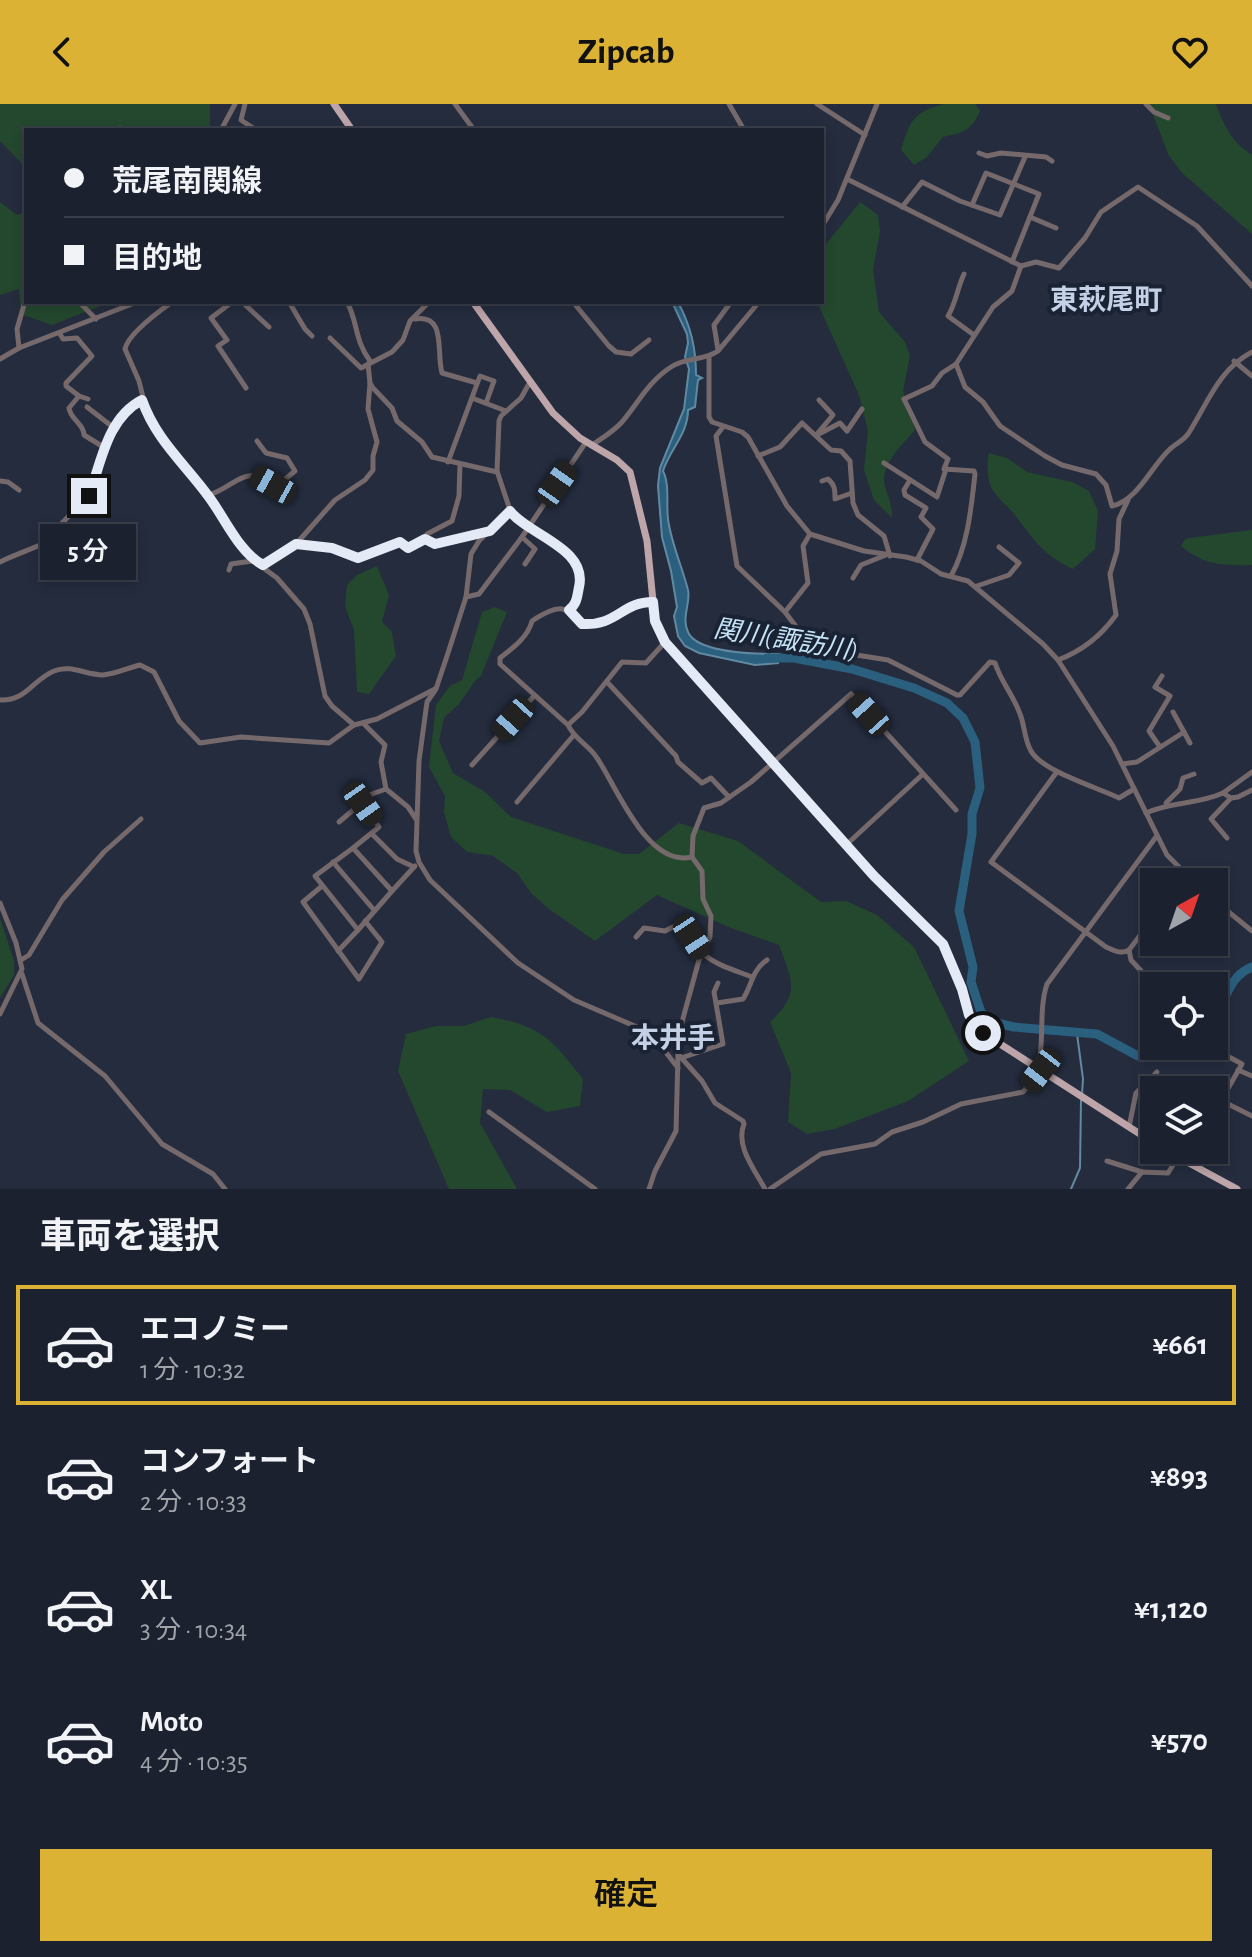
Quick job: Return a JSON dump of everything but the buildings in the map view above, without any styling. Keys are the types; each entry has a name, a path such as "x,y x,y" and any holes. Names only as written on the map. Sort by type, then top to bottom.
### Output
{"main road":[{"path":"334,104 351,128"},
{"path":"474,304 553,413 588,444 617,460 630,472 647,541 655,621 665,642 846,845 943,944 973,1023 983,1033 1140,1134"},
{"path":"1191,1164 1237,1189"}],"street":[{"path":"222,128 235,104"},
{"path":"245,104 241,120 253,128"},
{"path":"455,104 471,128"},
{"path":"729,104 743,128"},
{"path":"817,104 865,135"},
{"path":"824,223 838,200 877,104"},
{"path":"1146,104 1154,112 1168,118"},
{"path":"979,153 987,156 1001,153 1046,157 1052,161"},
{"path":"902,207 922,182 1000,215 1025,157"},
{"path":"972,205 986,173 1039,194 1012,262"},
{"path":"847,179 1021,266 1036,262 1059,268 1085,238 1101,212 1138,187 1197,226 1252,286"},
{"path":"1030,217 1056,228"},
{"path":"884,463 937,497 948,459 925,442 904,399 932,386 942,373 956,364 993,307 1012,291 1021,266"},
{"path":"964,274 948,316 974,335"},
{"path":"19,348 17,329 24,304"},
{"path":"81,304 96,319"},
{"path":"0,359 19,348 132,304"},
{"path":"170,304 130,336 125,344 150,422 254,560 277,578 304,609 325,696 354,725"},
{"path":"229,304 211,318 227,340 218,346 246,388"},
{"path":"244,304 269,327"},
{"path":"290,304 312,336"},
{"path":"263,565 296,544 335,500 365,480 375,466 373,456 377,442 368,409 369,363 359,344 353,324 354,315 348,304"},
{"path":"330,338 361,368 386,358 403,340 410,321 427,304"},
{"path":"575,304 616,352 631,354 649,340"},
{"path":"718,351 714,325 730,304"},
{"path":"466,597 479,594 588,444 619,425 638,398 670,367 707,358 718,351 757,304"},
{"path":"410,321 422,318 434,322 438,329 438,358 442,373 477,383"},
{"path":"60,334 63,339 77,338 92,352 92,356 66,383 79,396 88,399"},
{"path":"1058,660 1076,653 1103,633 1116,615 1110,574 1117,551 1119,519 1132,494 1170,449 1186,437 1203,404 1234,361 1252,352"},
{"path":"707,358 709,417 712,422 742,432 787,506 810,534 917,560 941,574 968,581 1022,625 1058,660 1122,764 1156,837 1167,855 1181,868"},
{"path":"1234,361 1252,376"},
{"path":"956,364 965,387 983,402 1000,426 1062,465 1096,474 1106,485 1112,506 1132,494"},
{"path":"448,462 480,376 494,381 486,403"},
{"path":"530,382 521,398 499,421 497,472 510,511 522,524 558,545 581,572 575,605 569,610"},
{"path":"370,383 392,408 397,421 437,459 497,472"},
{"path":"79,396 71,404 70,414 84,430 84,435 105,448"},
{"path":"472,398 506,411"},
{"path":"0,562 37,544 52,541 67,530 62,523 89,496 114,428 130,406 142,400"},
{"path":"817,435 833,415 819,400"},
{"path":"87,407 114,428"},
{"path":"817,435 840,423 847,431 862,409"},
{"path":"758,456 780,447 802,423 831,450 841,451 850,461 852,493 858,515 884,536 888,555"},
{"path":"723,427 716,436 737,566 785,612 812,648 888,660 957,695 990,662 995,663 1020,714 1035,758 1056,773 1119,798 1134,789"},
{"path":"208,495 218,494 239,479 256,475 277,486 295,471 287,458 266,453 257,441"},
{"path":"296,544 332,548 358,558 400,542 408,548 452,521 459,496 460,464"},
{"path":"946,469 974,471 975,474 969,529 951,576"},
{"path":"822,481 828,479 831,482 835,488 835,499 852,493"},
{"path":"910,480 904,490 905,495 926,508 921,517 933,529 917,560"},
{"path":"0,481 8,482 19,490"},
{"path":"338,951 416,865 419,761 427,702 436,689 466,597 471,554 510,511"},
{"path":"425,539 435,544 490,531"},
{"path":"785,612 808,583 803,546 810,534"},
{"path":"522,537 535,549 525,564"},
{"path":"976,587 1009,575 1019,563 999,547"},
{"path":"853,578 861,565 888,555"},
{"path":"229,570 231,564 254,560"},
{"path":"653,602 630,605 614,619 588,624 582,624 569,610 556,608 532,621 517,645 500,658 500,664 568,725 573,736 595,753 611,785 653,845 674,858 692,857"},
{"path":"568,725 622,662 646,663 665,642"},
{"path":"0,700 17,699 58,669 69,668 99,675 114,674 140,665 154,672 179,721 200,743 241,737 329,743 354,725 377,719 436,689"},
{"path":"1160,747 1149,731 1170,696 1155,687 1162,676"},
{"path":"607,682 676,756 678,762 702,783 711,778 717,782 729,797"},
{"path":"649,1189 676,1131 682,1022 710,937 711,916 703,899 702,871 692,857 693,836 704,808 729,797 751,782 851,694 956,810"},
{"path":"472,765 534,696"},
{"path":"1173,712 1190,743"},
{"path":"364,724 385,745 381,762 386,789 408,807 418,822"},
{"path":"1122,764 1137,762 1184,732"},
{"path":"517,802 573,736"},
{"path":"1146,813 1165,804 1204,801 1223,793 1252,772"},
{"path":"1056,773 991,862 1116,952 1129,950 1140,935"},
{"path":"846,845 923,774"},
{"path":"1165,804 1180,789 1183,778 1194,774"},
{"path":"339,822 372,794 386,789"},
{"path":"1227,838 1211,819 1231,798 1252,790"},
{"path":"1223,793 1231,798"},
{"path":"358,930 315,876 379,827 363,804"},
{"path":"21,960 29,955 62,900 104,852 141,819"},
{"path":"372,834 397,859 416,865 518,963 574,1000 651,1033 678,1068"},
{"path":"679,1056 702,1081 715,1103 743,1121 740,1136 743,1147 767,1189 821,1154 875,1144 892,1132 961,1104 1023,1092 1040,1069 1043,995 1047,984 1156,837"},
{"path":"353,848 392,891"},
{"path":"333,862 375,911"},
{"path":"322,886 303,902 359,979 382,942 365,921"},
{"path":"0,903 21,960 22,974 38,1023 105,1076 162,1144 213,1174 225,1189"},
{"path":"1228,911 1252,931"},
{"path":"636,937 644,928 665,931 677,925 692,937 703,953 724,967 752,977"},
{"path":"1129,950 1131,960 1142,972"},
{"path":"717,1003 743,999 752,977 767,960"},
{"path":"0,1014 22,974"},
{"path":"679,1056 723,1044 714,992 718,983"},
{"path":"1228,1056 1241,1062 1228,1088"},
{"path":"1238,1070 1252,1076"},
{"path":"1129,1127 1136,1093 1157,1072"},
{"path":"1228,1104 1252,1116"},
{"path":"489,1112 595,1189"},
{"path":"1107,1161 1142,1172 1168,1173 1174,1164"},
{"path":"1128,1189 1142,1172"}],"green space":[{"path":"0,104 210,104 210,128 24,128 24,166 0,141"},
{"path":"944,104 975,104 980,111 970,127 943,137 927,157 914,165 901,150 910,125 925,110"},
{"path":"1149,104 1216,104 1230,133 1252,155 1252,234 1181,172 1168,154"},
{"path":"0,202 17,215 24,213 24,304 106,304 52,325 21,314 19,289 0,295"},
{"path":"860,202 878,215 880,232 873,269 879,312 905,342 910,356 903,391 915,430 895,453 885,473 892,518 874,500 864,470 868,431 859,395 818,304 824,304 824,247"},
{"path":"989,453 1007,458 1027,472 1072,482 1089,491 1098,511 1095,549 1073,569 1039,546 994,492 988,477"},
{"path":"1252,530 1252,565 1214,563 1197,557 1181,546 1189,538"},
{"path":"377,566 389,595 382,622 392,632 396,656 369,694 357,692 354,630 345,606 347,585 357,575"},
{"path":"495,607 507,612 481,676 444,718 439,741 453,773 485,792 511,817 624,854 639,854 679,823 738,841 821,902 846,901 877,915 914,947 969,1061 908,1101 835,1129 807,1134 788,1122 791,1073 770,1022 786,1003 791,986 779,945 731,928 657,895 595,941 549,909 531,893 517,873 493,856 467,852 451,837 444,812 445,796 429,767 436,705 450,686 462,680 482,612"},
{"path":"0,918 14,961 14,975 0,998"},
{"path":"491,1017 534,1030 563,1054 583,1079 580,1106 547,1112 510,1090 483,1089 480,1123 517,1189 449,1189 398,1071 406,1034 436,1026 464,1026"}],"water":[{"path":"673,304 679,304 686,320 694,347 696,375 702,378 698,380 695,407 688,410 685,427 663,471 669,528 688,590 686,627 694,639 703,644 729,651 779,654 778,663 755,665 699,653 685,646 678,636 674,616 677,607 662,537 658,486 660,468 684,409 689,369 685,357 687,334"}],"waterway":[{"name":"関川(諏訪川)","path":"767,658 794,658 852,669 914,688 947,703 963,718 975,742 980,788 972,814 972,834 959,911 973,967 971,982 981,1012 988,1021 1014,1027 1097,1034 1140,1056"},
{"name":"関川(諏訪川)","path":"1228,992 1238,976 1252,967"},
{"path":"1077,1034 1082,1094"},
{"path":"1071,1189 1080,1168 1081,1100"}],"district":[{"name":"東萩尾町","path":"1106,299"},
{"name":"本井手","path":"673,1037"}],"route":[{"path":"89,496 113,429 130,406 142,400 150,422 169,451 208,495 251,559 263,565 296,544 332,548 365,558 400,542 408,548 425,539 435,544 490,531 510,511 522,524 558,545 579,568 582,577 575,605 569,610 582,624 614,619 630,605 653,602 655,621 665,642 874,876 943,944 962,989 964,1004 973,1023 983,1033"}]}
